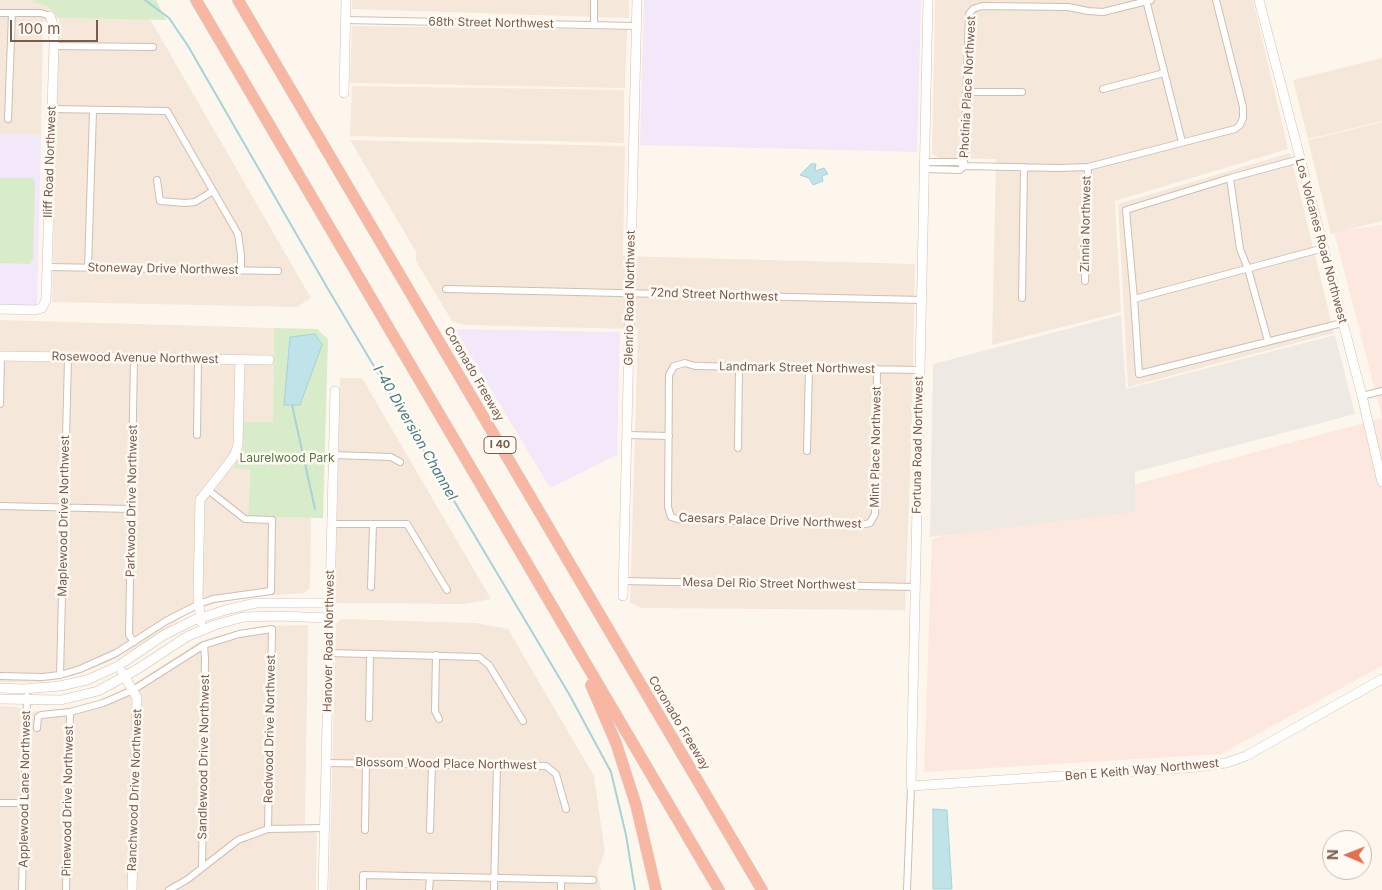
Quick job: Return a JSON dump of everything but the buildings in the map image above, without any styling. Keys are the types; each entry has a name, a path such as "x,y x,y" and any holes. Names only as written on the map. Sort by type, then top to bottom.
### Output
{"highway":[{"name":"I 40","path":"196,0 719,890"},
{"name":"Coronado Freeway","path":"238,0 762,890"},
{"path":"573,642 616,743 636,805 656,890"}],"street":[{"path":"344,93 346,0"},
{"path":"594,0 594,25"},
{"name":"Glenrio Road Northwest","path":"623,596 636,0"},
{"name":"Fortuna Road Northwest","path":"907,890 911,786 928,0"},
{"path":"1148,0 1182,142"},
{"name":"Photinia Place Northwest","path":"964,166 969,14 973,9 982,6 1068,7 1103,12 1148,0"},
{"path":"925,166 959,162 964,166 1024,168 1088,167 1235,128 1240,125 1243,118 1243,107 1216,0"},
{"name":"Los Volcanes Road Northwest","path":"1259,0 1362,396 1382,482"},
{"path":"0,13 42,13 50,16"},
{"path":"8,119 12,13"},
{"name":"Iliff Road Northwest","path":"0,310 35,310 42,308 46,300 54,46 54,24 50,16"},
{"name":"68th Street Northwest","path":"346,20 636,26"},
{"path":"54,46 153,47"},
{"path":"1103,89 1164,73"},
{"path":"967,92 1022,92"},
{"path":"52,109 167,111 238,234 241,270"},
{"path":"88,268 93,111"},
{"path":"1300,159 1126,210 1139,374 1342,323"},
{"name":"Zinnia Northwest","path":"1085,281 1088,167"},
{"path":"1022,298 1024,168"},
{"path":"1230,178 1240,249 1248,268 1268,341"},
{"path":"157,180 160,201 195,202 213,191"},
{"path":"1134,299 1324,248"},
{"name":"Stoneway Drive Northwest","path":"48,267 278,271"},
{"name":"72nd Street Northwest","path":"446,289 921,300"},
{"path":"0,404 1,356"},
{"name":"Rosewood Avenue Northwest","path":"1,356 269,360"},
{"name":"Maplewood Drive Northwest","path":"60,675 68,358"},
{"path":"197,435 198,358"},
{"name":"Parkwood Drive Northwest","path":"134,359 129,635 134,642"},
{"path":"204,629 200,618 199,604 200,500 235,455 238,444 240,360"},
{"name":"Landmark Street Northwest","path":"669,436 669,376 674,366 685,363 695,366 920,370"},
{"path":"738,448 739,367"},
{"path":"806,451 808,368"},
{"name":"Mint Place Northwest","path":"870,523 875,514 877,369"},
{"name":"Hanover Road Northwest","path":"323,890 335,391"},
{"path":"1362,396 1382,391"},
{"path":"627,435 669,436"},
{"name":"Caesars Palace Drive Northwest","path":"669,436 668,507 671,517 682,520 850,523 860,525 870,523"},
{"path":"333,455 391,457 400,462"},
{"path":"0,676 42,677 60,675 98,662 166,621 199,604 214,599 271,591 272,520 245,519 208,490"},
{"path":"0,506 131,509"},
{"path":"331,524 408,524 447,590"},
{"path":"372,587 373,524"},
{"name":"Mesa Del Rio Street Northwest","path":"624,581 914,586"},
{"path":"0,688 60,686 87,680 118,666 164,635 200,618 229,609 256,603 329,603"},
{"path":"0,699 61,700 98,691 125,677 170,646 204,629 243,617 329,618"},
{"name":"Redwood Drive Northwest","path":"204,645 239,634 272,629 268,830"},
{"path":"37,728 40,715 70,712 103,704 133,690 204,645"},
{"name":"Sandlewood Drive Northwest","path":"202,868 204,645"},
{"path":"329,653 479,656 489,665 522,721"},
{"path":"369,718 370,654"},
{"path":"436,655 435,711 439,719"},
{"name":"Ranchwood Drive Northwest","path":"118,666 138,698 132,890"},
{"name":"Ben E Keith Way Northwest","path":"911,786 1116,773 1226,763 1246,756 1382,679"},
{"name":"Applewood Lane Northwest","path":"22,890 27,688"},
{"name":"Pinewood Drive Northwest","path":"66,890 70,712"},
{"name":"Blossom Wood Place Northwest","path":"326,763 546,766 556,774 566,809"},
{"path":"365,830 366,763"},
{"path":"430,830 432,764"},
{"path":"494,890 497,765"},
{"path":"0,803 24,803"},
{"path":"169,890 188,879 238,840 268,830 325,828"},
{"path":"363,890 363,875 593,880"},
{"path":"429,890 430,877"},
{"path":"561,880 561,890"}],"shaded area":[{"path":"0,0 35,0 33,2 47,6 59,18 43,22 41,135 0,134"},
{"path":"352,0 629,0 629,18 352,9"},
{"path":"644,0 921,0 917,152 640,145"},
{"path":"935,0 1253,0 1288,149 1115,201 1121,312 992,345 996,159 939,158 932,154"},
{"path":"59,18 150,19 311,298 297,307 52,302"},
{"path":"352,26 627,30 625,88 350,83"},
{"path":"1382,58 1382,121 1308,139 1293,80"},
{"path":"352,86 624,90 624,143 350,136"},
{"path":"1382,122 1382,221 1331,234 1308,140"},
{"path":"0,134 41,135 37,307 0,306"},
{"path":"350,140 625,146 623,256 915,264 912,422 905,610 642,608 630,603 638,329 464,325 452,321 416,261 416,252"},
{"path":"1290,153 1334,333 1128,387 1118,204"},
{"path":"1382,225 1382,417 1334,232"},
{"path":"1121,315 1126,389 1335,335 1355,414 1135,472 1135,512 930,537 933,364"},
{"path":"0,320 274,328 273,422 243,422 243,448 233,468 250,469 248,517 311,518 310,588 304,593 234,598 194,610 137,647 111,661 73,676 40,682 0,682"},
{"path":"455,329 620,332 617,455 550,488"},
{"path":"340,378 362,378 491,599 465,604 335,603"},
{"path":"1382,418 1382,666 1221,754 924,772 932,539"},
{"path":"341,619 476,623 508,629 594,776 605,852 597,872 601,890 329,890 336,624"},
{"path":"308,625 305,824 317,834 316,890 0,890 0,706 17,707 29,712 69,709 103,701 199,642 262,626"}],"green space":[{"path":"35,0 156,0 166,20 59,18 47,6 32,2"},
{"path":"0,178 33,178 35,182 33,260 30,264 0,263"},
{"name":"Laurelwood Park","path":"274,328 317,329 328,339 323,518 248,517 250,470 233,468 243,448 243,422 273,422"}],"water":[{"path":"811,164 816,164 815,171 824,168 828,174 822,176 823,181 813,185 809,178 800,175"},
{"path":"315,334 322,345 300,405 284,405 290,337"},
{"path":"933,809 947,810 952,889 933,889"}],"waterway":[{"name":"I-40 Diversion Channel","path":"145,0 169,18 188,46 328,289 569,694 611,772 626,835 635,890"},
{"path":"292,405 315,509"}]}
